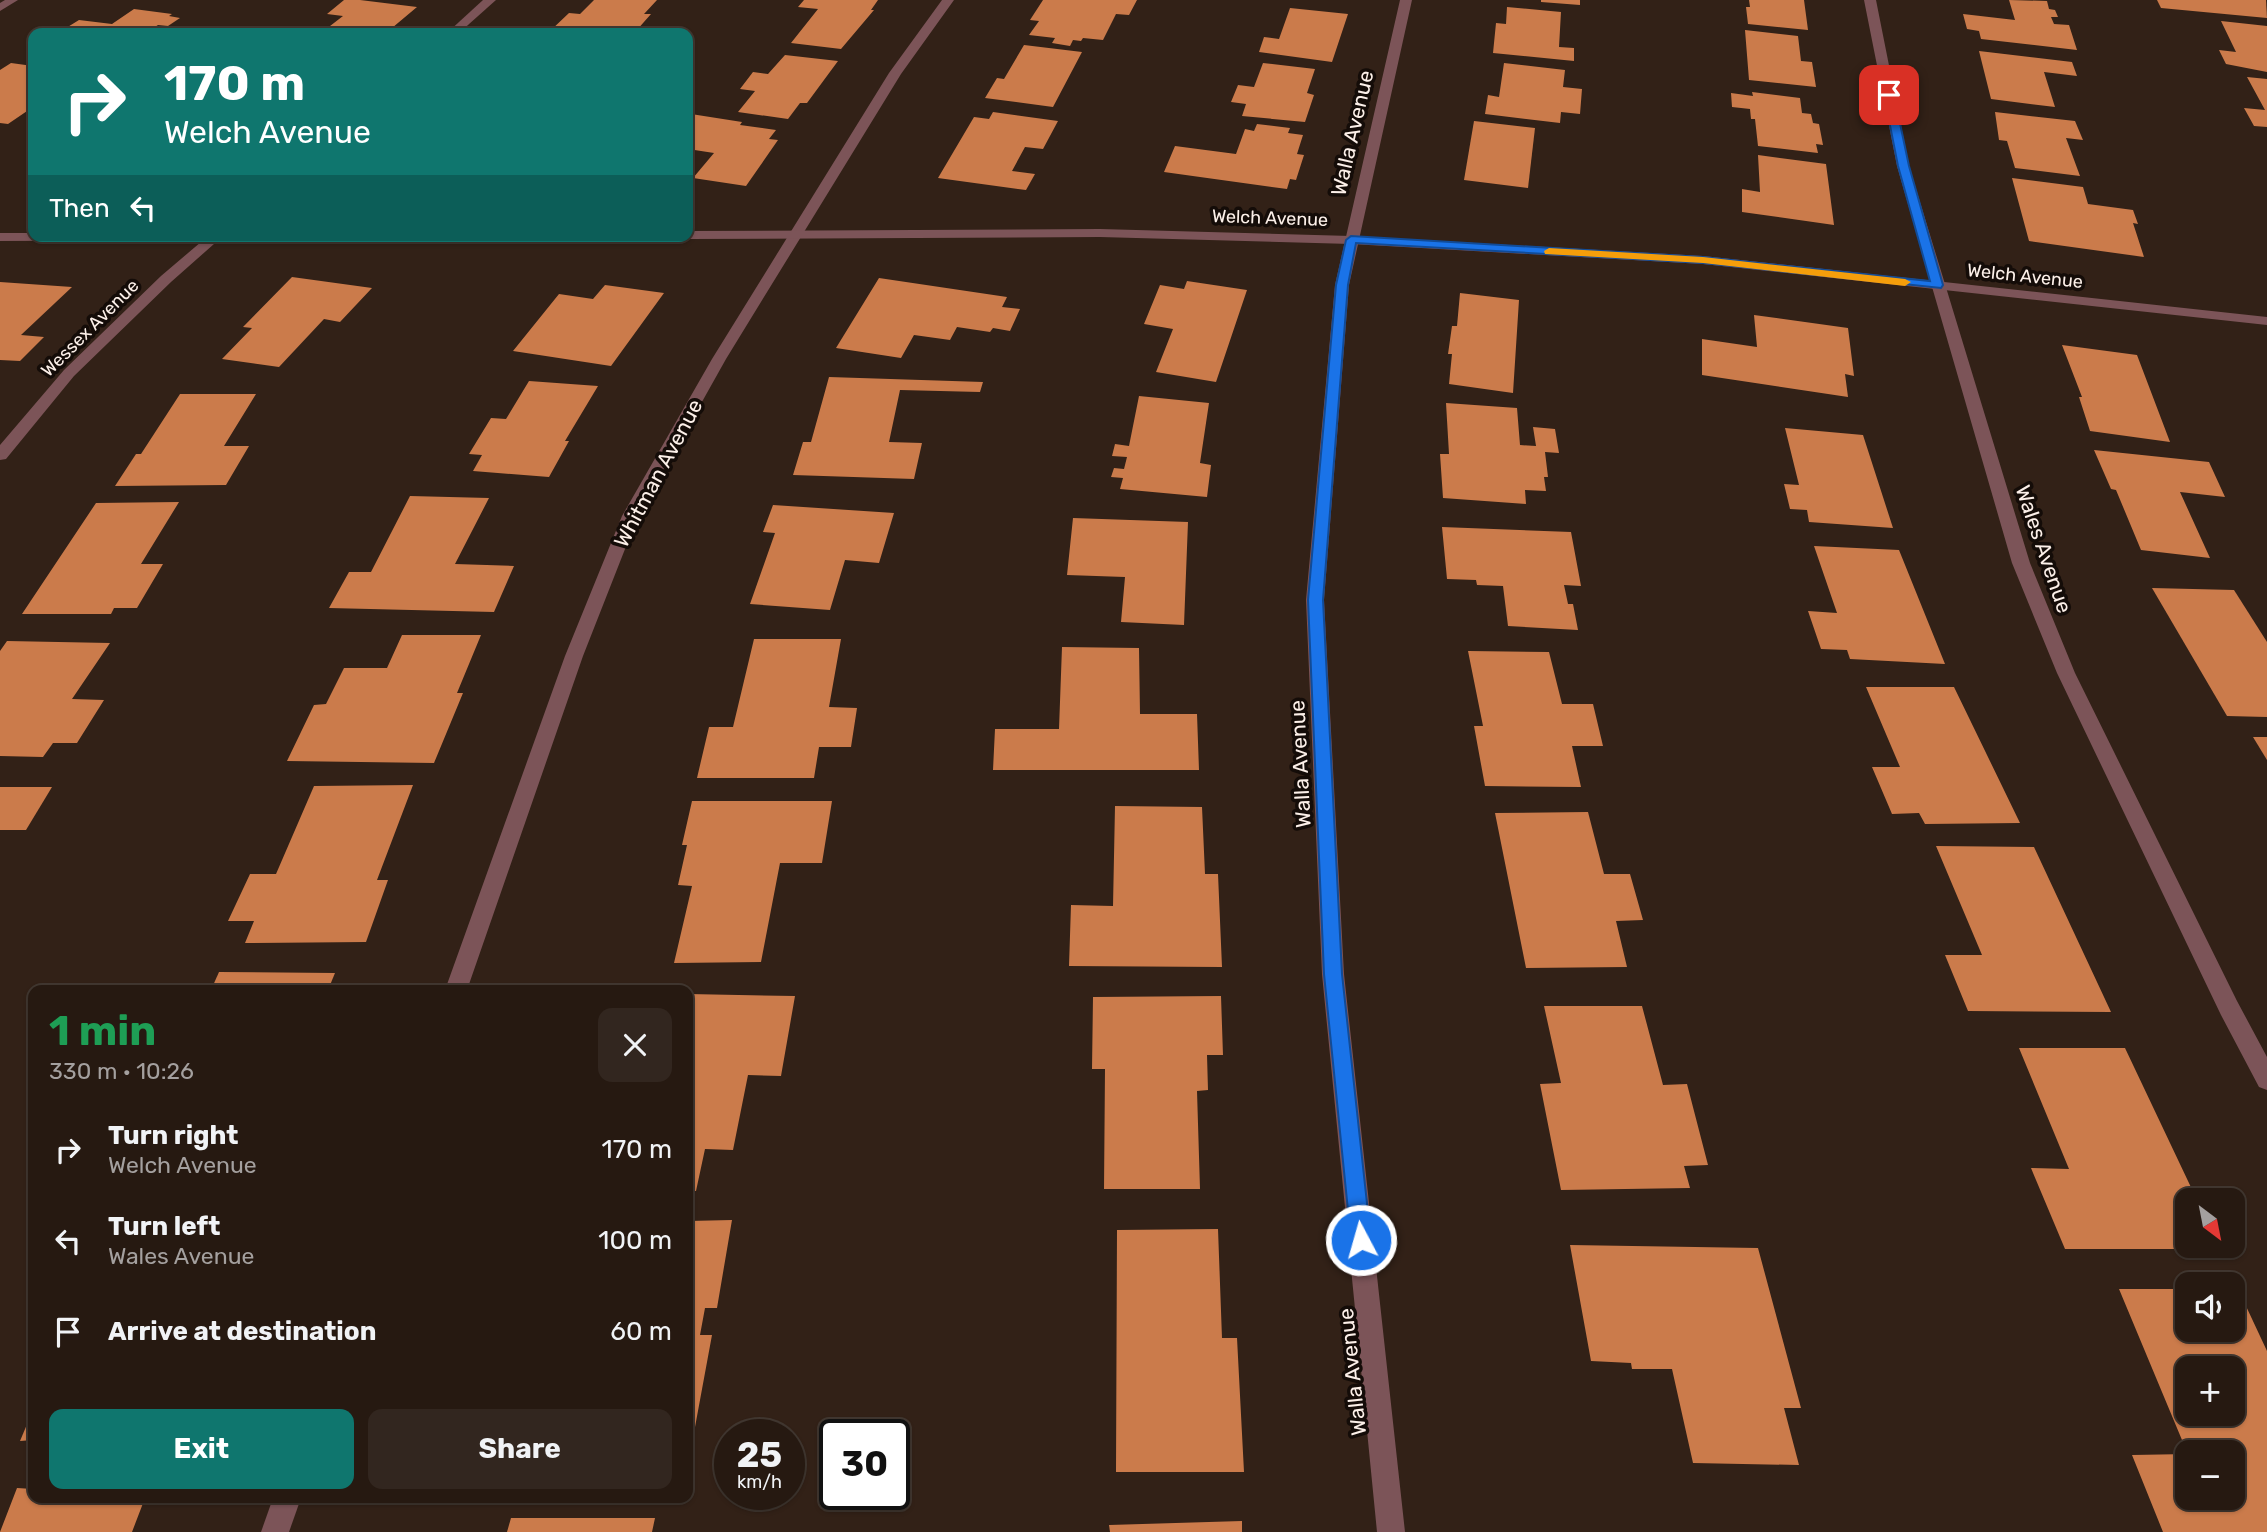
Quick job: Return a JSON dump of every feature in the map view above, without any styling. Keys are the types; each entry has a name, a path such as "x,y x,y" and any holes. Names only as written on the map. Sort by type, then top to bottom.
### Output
{"street":[{"path":"0,8 12,0"},
{"path":"458,28 489,0"},
{"name":"Whitman Avenue","path":"458,985 573,656 630,516 719,359 895,73 948,0"},
{"name":"Walla Avenue","path":"1391,1532 1333,974 1315,600 1342,285 1406,0"},
{"name":"Wales Avenue","path":"1870,0 1903,166 2021,563 2061,661 2223,996 2267,1079"},
{"name":"Welch Avenue","path":"693,235 1100,233 1351,240 1703,260 2267,321"},
{"path":"0,237 28,237"},
{"name":"Wessex Avenue","path":"0,455 69,373 166,279 209,242"},
{"path":"275,1532 285,1503"}],"building":[{"path":"344,0 417,7 392,28 327,28 343,16 327,14"},
{"path":"594,0 657,0 644,14 651,14 639,28 553,28 569,13 580,14"},
{"path":"804,0 878,0 871,10 874,10 841,49 791,43 818,9 798,7"},
{"path":"1043,0 1137,0 1129,15 1116,14 1103,40 1083,38 1081,41 1073,40 1070,46 1052,43 1055,38 1029,35 1039,21 1030,20"},
{"path":"1580,0 1580,5 1541,2"},
{"path":"1749,0 1804,0 1808,30 1748,24 1746,7 1750,7"},
{"path":"2009,0 2047,1 2049,9 2055,10 2058,17 2051,17 2054,24 2069,25 2077,50 1981,39 1979,31 1967,29 1963,14 2015,20"},
{"path":"2157,0 2266,0 2267,18 2161,8"},
{"path":"1507,7 1561,12 1559,47 1574,48 1574,61 1493,53 1496,23 1506,24"},
{"path":"1290,8 1348,14 1332,62 1259,52 1264,37 1279,39"},
{"path":"134,9 172,14 169,16 180,18 168,26 158,25 154,28 66,28 79,20 112,24"},
{"path":"2221,21 2267,26 2267,72 2226,64 2219,50 2236,52"},
{"path":"1745,30 1798,36 1801,61 1812,62 1816,87 1749,80"},
{"path":"1024,45 1082,52 1053,107 985,98 997,78 1004,79"},
{"path":"1979,51 2072,62 2077,76 2044,72 2055,107 1991,99"},
{"path":"785,55 838,61 807,103 800,103 788,119 738,112 755,91 740,89 753,72 768,74"},
{"path":"11,63 28,65 28,110 8,124 0,123 0,70"},
{"path":"1263,63 1315,69 1307,93 1314,95 1305,122 1242,116 1246,104 1231,102 1238,85 1254,87"},
{"path":"1504,63 1565,70 1563,87 1582,89 1580,114 1561,112 1560,123 1485,114 1488,95 1499,97"},
{"path":"2247,77 2267,79 2267,127 2254,126 2244,108 2265,110"},
{"path":"1752,92 1800,98 1802,113 1811,114 1813,123 1819,124 1823,145 1816,144 1818,153 1758,146 1755,119 1751,119 1750,109 1732,107 1731,93 1753,96"},
{"path":"993,112 1058,121 1043,149 1025,147 1012,171 1035,174 1026,190 938,178 974,117 989,119"},
{"path":"1995,112 2075,121 2083,140 2066,138 2080,176 2015,168 2007,141 1999,140"},
{"path":"693,114 776,130 769,139 778,140 746,186 693,178 714,153 693,150"},
{"path":"1474,121 1535,128 1528,188 1464,180"},
{"path":"1257,124 1290,128 1288,133 1303,135 1297,154 1304,155 1296,180 1290,179 1287,189 1164,172 1175,146 1236,154 1245,129 1254,131"},
{"path":"1758,155 1826,164 1834,225 1742,212 1742,189 1760,192"},
{"path":"2012,178 2083,187 2088,204 2133,210 2138,224 2133,223 2144,257 2029,241"},
{"path":"292,277 372,288 340,322 324,319 279,367 222,359 252,328 243,327"},
{"path":"879,278 1007,297 1002,307 1020,309 1010,331 993,328 990,332 957,327 950,340 914,335 901,358 836,348"},
{"path":"1187,281 1247,290 1216,382 1156,372 1173,329 1144,324 1160,285 1184,289"},
{"path":"0,282 72,287 21,335 44,337 20,361 0,360"},
{"path":"605,285 664,293 611,366 513,351 559,294 593,299"},
{"path":"1460,293 1519,300 1513,393 1449,384 1452,354 1448,354 1452,326 1457,326"},
{"path":"1754,315 1848,328 1854,376 1845,374 1848,397 1702,375 1702,339 1757,347"},
{"path":"2062,345 2137,355 2170,442 2090,431 2079,397 2082,397"},
{"path":"829,377 983,382 980,392 900,390 889,442 922,443 914,479 793,475 803,442 811,442"},
{"path":"529,381 598,386 565,441 569,441 549,477 473,471 482,455 469,454 491,418 506,419"},
{"path":"180,394 256,394 224,446 249,446 226,485 115,486 136,454 141,454"},
{"path":"1139,396 1209,403 1200,463 1211,465 1207,497 1120,489 1123,478 1111,477 1114,468 1124,469 1127,457 1112,456 1115,444 1129,446"},
{"path":"1446,403 1517,408 1520,445 1536,446 1533,427 1555,429 1559,453 1545,452 1548,477 1544,477 1546,491 1525,490 1526,504 1443,498 1440,454 1449,454"},
{"path":"1785,428 1863,435 1893,528 1809,522 1807,510 1790,509 1784,484 1799,485"},
{"path":"2094,450 2209,462 2225,497 2180,492 2210,558 2141,550 2116,490 2111,489"},
{"path":"410,496 489,498 455,564 514,566 494,612 329,608 349,572 371,572"},
{"path":"179,502 141,564 163,564 137,608 114,608 111,614 22,614 96,503"},
{"path":"773,505 894,513 879,563 845,560 830,610 750,604 775,533 763,532"},
{"path":"1073,518 1188,522 1184,625 1121,622 1125,577 1067,575"},
{"path":"1442,527 1571,532 1581,586 1564,585 1568,604 1573,604 1578,630 1508,626 1503,586 1477,585 1476,580 1447,579"},
{"path":"1814,546 1899,550 1945,664 1850,659 1847,650 1821,649 1808,611 1837,613"},
{"path":"2152,588 2234,590 2267,642 2267,717 2227,716"},
{"path":"402,635 481,635 457,693 463,693 434,763 287,761 314,705 326,704 344,668 387,668"},
{"path":"754,639 841,639 829,707 857,708 851,747 819,747 814,778 697,778 709,727 733,727"},
{"path":"7,641 110,643 72,699 104,700 77,743 53,743 43,757 0,756 0,651"},
{"path":"1062,647 1139,648 1140,714 1197,714 1199,770 993,770 995,729 1059,729"},
{"path":"1468,651 1549,652 1562,704 1593,704 1603,746 1572,746 1581,787 1485,786 1474,726 1483,726"},
{"path":"1866,687 1954,687 2020,823 1925,824 1919,813 1892,814 1872,767 1900,767"},
{"path":"2253,737 2267,737 2267,760"},
{"path":"413,785 377,880 388,880 366,942 245,943 254,921 228,921 250,874 276,874 314,786"},
{"path":"0,787 52,787 26,830 0,830"},
{"path":"692,801 832,801 822,863 780,863 761,962 674,963 692,886 678,885 687,845 682,845"},
{"path":"1115,806 1202,807 1205,874 1218,874 1222,967 1069,966 1071,905 1113,906"},
{"path":"1588,812 1604,874 1630,874 1643,920 1616,921 1627,967 1526,968 1495,813"},
{"path":"1936,846 2034,847 2111,1012 1968,1011 1945,955 1982,955"},
{"path":"219,972 335,973 330,985 213,985"},
{"path":"693,994 795,996 781,1076 748,1075 733,1150 705,1149 696,1191 693,1191"},
{"path":"1221,996 1223,1055 1207,1055 1208,1090 1197,1091 1200,1189 1104,1189 1105,1069 1092,1069 1093,997"},
{"path":"1544,1006 1642,1006 1663,1085 1687,1084 1708,1165 1684,1166 1690,1188 1561,1190 1540,1084 1561,1083"},
{"path":"2019,1048 2125,1048 2191,1188 2175,1188 2175,1249 2065,1249 2031,1168 2069,1169"},
{"path":"732,1220 717,1308 705,1308 700,1335 712,1335 693,1438 693,1221"},
{"path":"1218,1229 1222,1338 1237,1338 1244,1472 1116,1472 1117,1230"},
{"path":"1570,1245 1758,1248 1801,1408 1784,1408 1799,1465 1693,1463 1672,1369 1632,1369 1631,1363 1591,1361"},
{"path":"2119,1289 2175,1289 2175,1342 2245,1342 2245,1304 2267,1351 2267,1532 2163,1532 2132,1455 2175,1454 2175,1510 2245,1510 2245,1440 2182,1440 2176,1426 2245,1426 2245,1356 2175,1356 2175,1423"},
{"path":"28,1422 28,1440 20,1441"},
{"path":"17,1488 28,1489 28,1503 143,1503 132,1532 0,1532"},
{"path":"511,1518 655,1518 652,1532 507,1532"},
{"path":"1242,1521 1242,1532 1110,1532 1109,1525"}],"slow traffic":[{"path":"1549,251 1703,260 1905,282"}],"route":[{"path":"1361,1240 1333,974 1315,600 1342,285 1351,240 1703,260 1937,285 1903,166 1889,95"}]}
